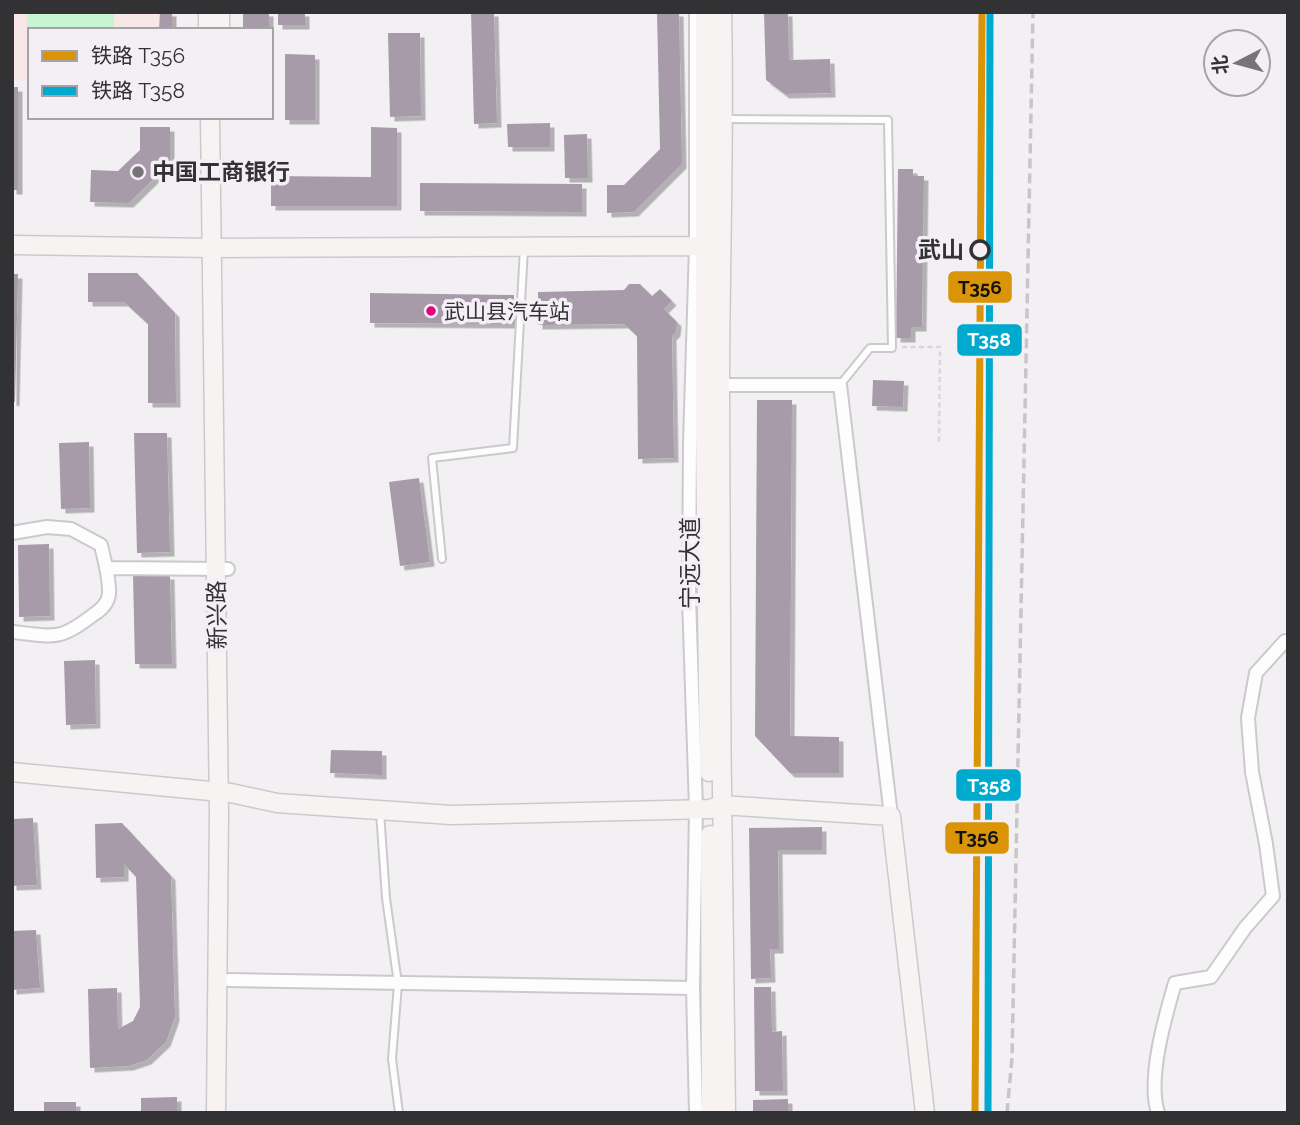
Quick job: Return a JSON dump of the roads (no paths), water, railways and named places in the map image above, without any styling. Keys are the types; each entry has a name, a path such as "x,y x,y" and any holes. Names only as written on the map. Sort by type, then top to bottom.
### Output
{"main road":[{"name":"宁远大道","path":"705,12 708,246 705,432 711,1113"},
{"name":"宁远大道","path":"722,12 724,119 708,246 720,385 709,807 726,1113"},
{"name":"新兴路","path":"210,119 219,248"},
{"name":"新兴路","path":"222,119 219,248 229,980 228,1113"},
{"path":"12,245 219,248 708,246"},
{"path":"12,772 225,793 277,803 451,815 709,807 891,816 925,1113"},
{"name":"新兴路","path":"216,1113 225,793"}],"street":[{"name":"宁远大道","path":"696,12 708,246"},
{"path":"720,385 840,385 891,816"},
{"path":"12,533 47,527 71,529 101,545 109,594 106,603 65,634 44,636 12,632"},
{"path":"106,568 222,569"},
{"path":"1158,1113 1154,1100 1161,1029 1175,983 1211,977 1245,928 1273,896 1252,772 1248,718 1256,673 1285,641 1288,641"},
{"name":"宁远大道","path":"696,1113 693,988 709,807"},
{"path":"229,980 693,988"}],"lane":[{"path":"724,119 888,120 892,348 870,348 840,385"},
{"path":"442,559 432,458 513,448 524,246"},
{"path":"380,810 386,898 398,984 392,1059 399,1113"}],"railway":[{"path":"1007,1113 1012,1058 1033,12"}],"rail line":[{"name":"T356","path":"975,1113 982,12"},
{"name":"T358","path":"988,1113 990,12"}],"place":[{"name":"中国工商银行","path":"138,172"},
{"name":"武山","path":"980,250"},
{"name":"武山县汽车站","path":"431,311"}]}
